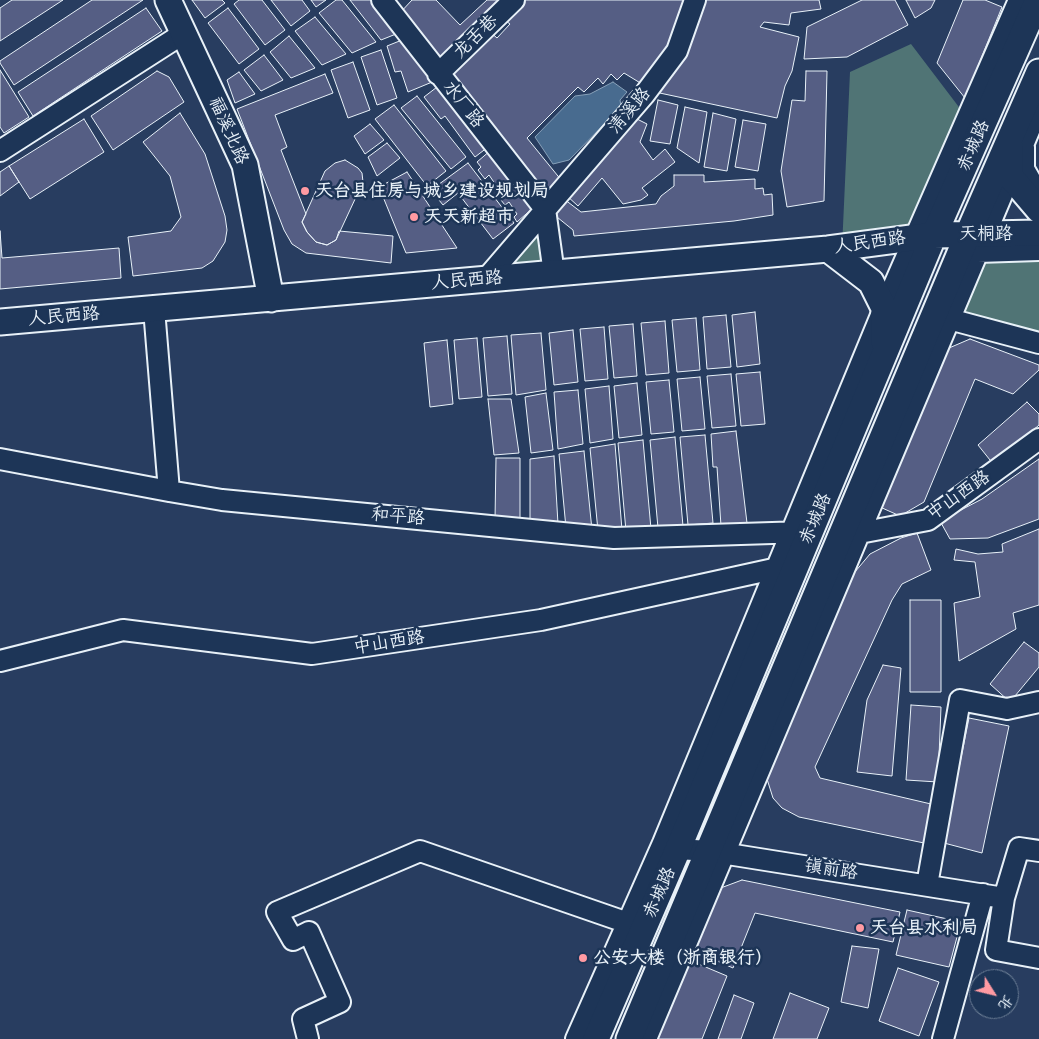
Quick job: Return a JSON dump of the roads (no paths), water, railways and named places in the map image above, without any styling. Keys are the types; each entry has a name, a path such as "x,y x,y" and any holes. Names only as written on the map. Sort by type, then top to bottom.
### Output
{"main road":[{"name":"福溪北路","path":"168,0 245,165 271,298"},
{"name":"赤城路","path":"596,1039 678,849 883,357 924,236 1038,0"},
{"name":"赤城路","path":"629,1039 717,852 850,535 977,240 1017,140 1039,72"},
{"path":"1017,140 1010,176 1039,210"},
{"name":"天桐路","path":"924,236 977,240 1039,234"},
{"name":"人民西路","path":"0,322 828,250 924,236"},
{"path":"828,250 871,282 884,308 883,357"}],"street":[{"name":"水厂路","path":"382,0 545,209"},
{"name":"龙舌巷","path":"438,74 514,0"},
{"name":"清溪路","path":"545,209 644,96 677,51 695,0"},
{"path":"576,1039 663,843 884,308 924,236 1020,0"},
{"path":"0,151 184,33"},
{"path":"1039,107 1017,140 1024,169 1039,193"},
{"path":"850,535 949,319 977,240 1010,176"},
{"path":"545,209 554,274"},
{"path":"485,280 545,209"},
{"path":"977,240 1039,250"},
{"path":"154,309 169,491"},
{"path":"949,319 1039,343"},
{"name":"中山西路","path":"850,535 928,520 1039,439"},
{"name":"和平路","path":"0,459 222,500 614,538 811,532"},
{"name":"中山西路","path":"0,661 122,630 312,654 542,620 778,568"},
{"path":"927,885 960,700 1006,709 1039,702"},
{"path":"1039,851 1019,848 1004,898 996,950 1039,958"},
{"name":"镇前路","path":"678,849 717,852 1004,898"},
{"path":"308,1039 303,1018 340,1002 310,932 292,940 277,912 420,851 628,923"},
{"path":"646,1039 717,852"},
{"path":"943,1039 984,894"}],"water":[{"path":"613,82 627,92 620,100 621,107 569,160 553,164 535,137 575,96 590,94"}],"place":[{"name":"天台县住房与城乡建设规划局","path":"305,191"},
{"name":"天天新超市","path":"414,217"},
{"name":"天台县水利局","path":"860,928"},
{"name":"公安大楼（浙商银行）","path":"583,958"}]}
